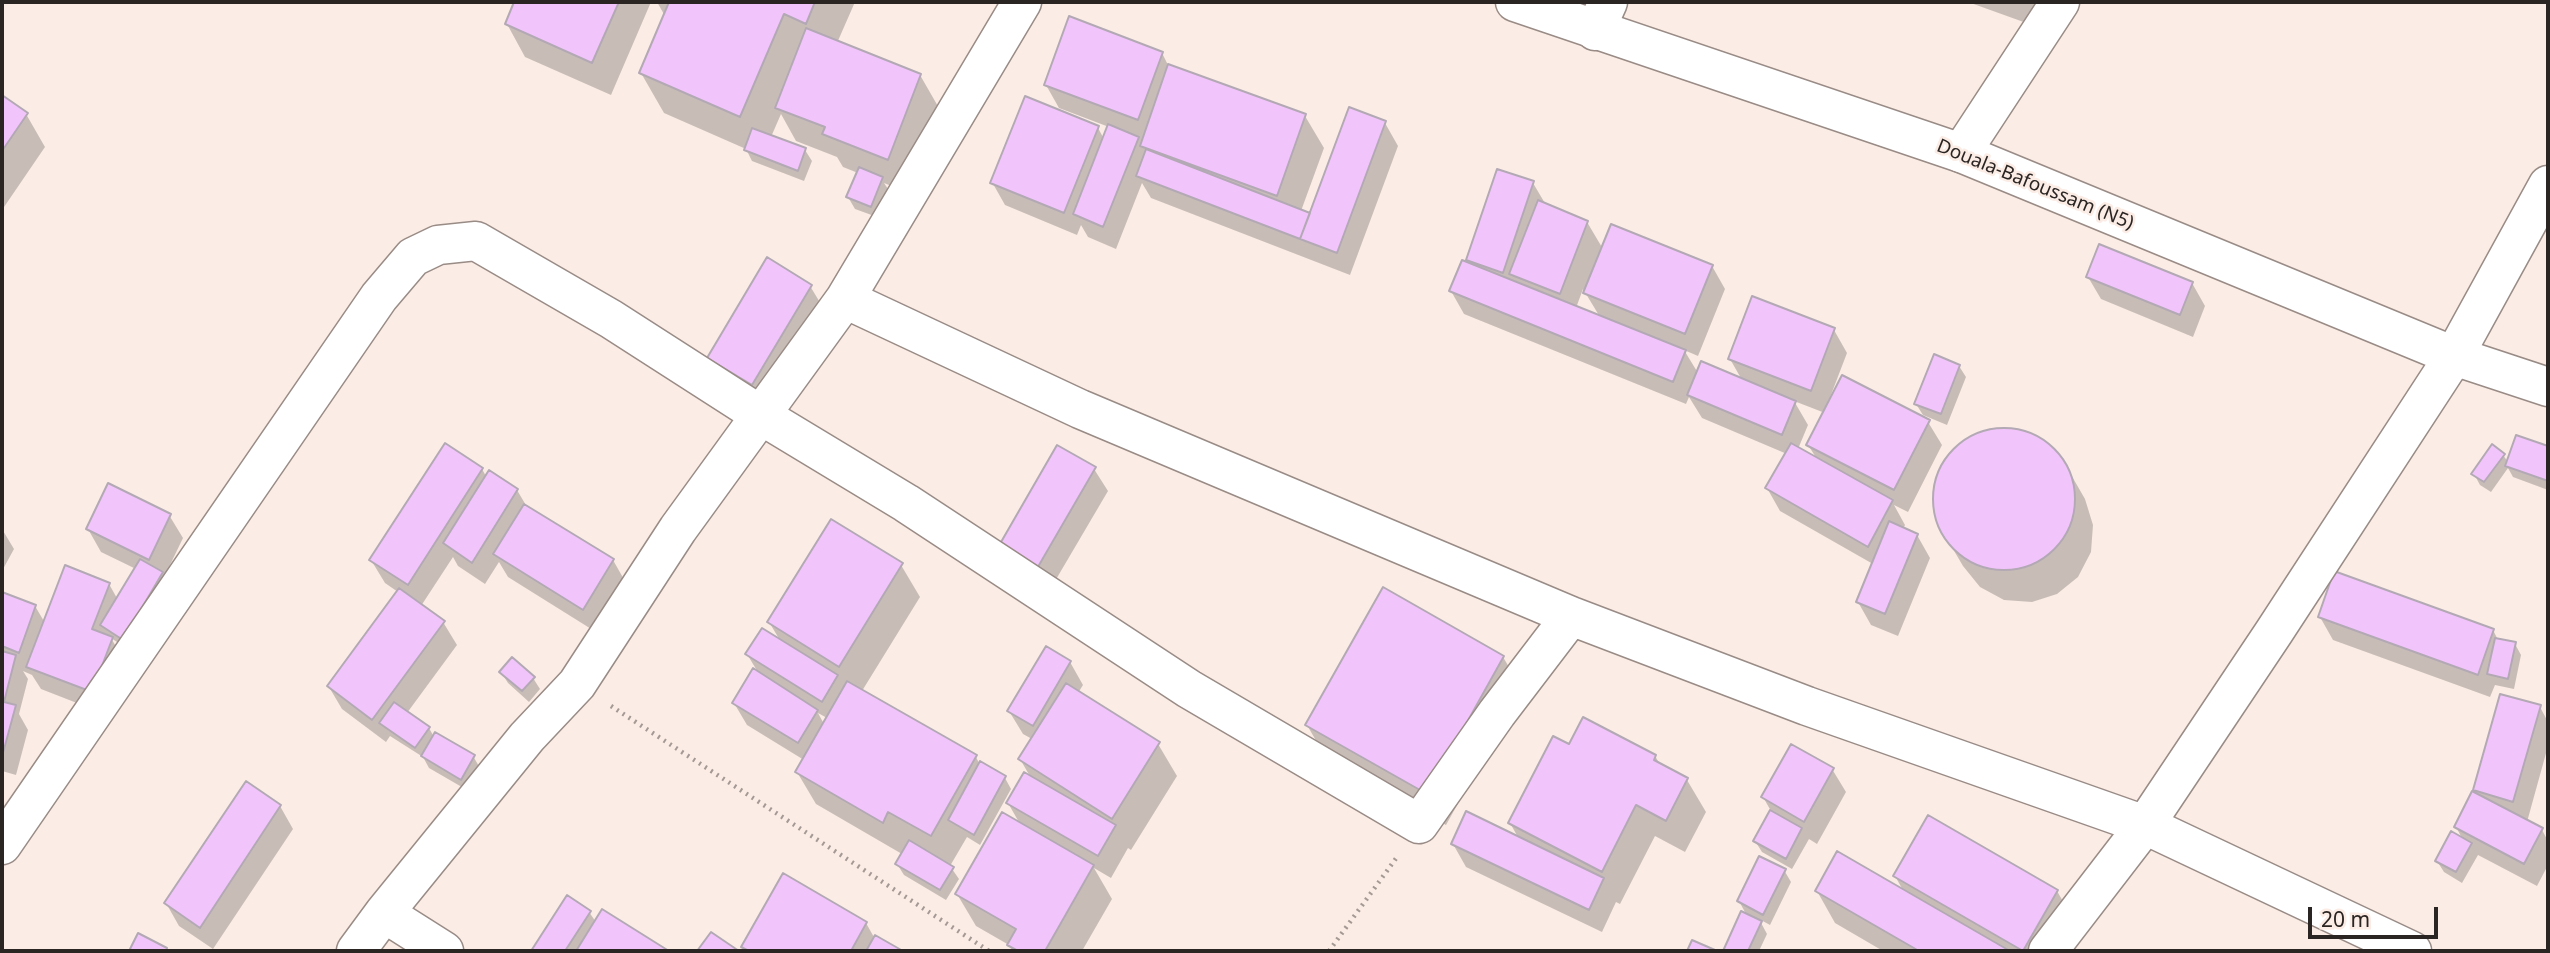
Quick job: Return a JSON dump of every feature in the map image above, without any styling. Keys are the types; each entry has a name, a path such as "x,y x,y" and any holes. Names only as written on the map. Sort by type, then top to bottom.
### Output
{"main road":[{"path":"356,951 527,737 577,684 678,529 845,299 1022,2"},
{"name":"Douala-Bafoussam (N5)","path":"1515,2 1602,16 1961,153 2454,356 2548,387"},
{"path":"1961,153 2060,2"},
{"path":"2048,951 2145,825 2454,356 2548,185"},
{"path":"2,845 380,297 413,257 438,245 476,241 611,319 762,416 906,503 1189,689 1419,824 1489,724 1571,615"},
{"path":"845,299 1080,409 1571,615 1807,706 2145,825 2412,951"},
{"path":"384,913 444,951"}],"path":[{"path":"577,684 989,951"},
{"path":"1329,951 1419,824"}],"building":[{"path":"514,2 619,2 592,63 505,24"},
{"path":"669,2 815,2 806,24 784,14 740,117 639,73"},
{"path":"1069,16 1163,52 1138,120 1044,85"},
{"path":"806,28 921,74 888,160 822,134 825,127 775,108"},
{"path":"1168,64 1306,114 1277,196 1140,146"},
{"path":"2,95 28,113 2,151"},
{"path":"1025,96 1099,126 1064,213 990,183"},
{"path":"1349,107 1386,121 1337,253 1300,239"},
{"path":"1108,124 1139,137 1103,227 1073,214"},
{"path":"752,128 806,148 798,171 744,150"},
{"path":"1146,149 1310,213 1300,239 1136,176"},
{"path":"859,167 883,177 871,207 846,197"},
{"path":"1497,169 1534,181 1503,273 1466,260"},
{"path":"1538,200 1588,221 1560,294 1509,274"},
{"path":"1611,224 1713,265 1685,334 1583,293"},
{"path":"2099,244 2193,282 2180,315 2086,277"},
{"path":"767,257 812,285 752,385 707,358"},
{"path":"1462,260 1686,350 1673,382 1449,291"},
{"path":"1752,296 1835,328 1811,391 1728,359"},
{"path":"1934,354 1960,365 1941,414 1914,404"},
{"path":"1701,361 1796,401 1782,435 1687,395"},
{"path":"1842,375 1930,420 1894,490 1806,445"},
{"path":"2004,428 2031,434 2054,449 2069,472 2075,499 2069,526 2054,549 2031,564 2004,570 1977,564 1954,549 1939,526 1933,499 1939,472 1954,449 1977,434"},
{"path":"2516,435 2548,446 2548,481 2505,466"},
{"path":"445,443 483,468 408,585 369,560"},
{"path":"1791,443 1893,500 1868,547 1765,488"},
{"path":"2492,444 2505,454 2484,482 2471,474"},
{"path":"1057,445 1096,467 1035,572 997,549"},
{"path":"489,470 518,489 472,563 443,543"},
{"path":"108,483 171,514 149,560 86,529"},
{"path":"524,504 614,559 583,610 493,554"},
{"path":"831,519 903,563 839,667 767,622"},
{"path":"1889,521 1918,534 1885,614 1856,602"},
{"path":"140,559 163,572 123,640 100,625"},
{"path":"65,565 110,583 92,629 113,637 92,692 26,667"},
{"path":"2334,571 2494,629 2478,675 2318,617"},
{"path":"1383,587 1504,656 1427,794 1305,725"},
{"path":"399,588 445,621 372,720 327,686"},
{"path":"2,592 36,605 19,653 2,646"},
{"path":"762,628 838,675 822,702 745,654"},
{"path":"2495,638 2516,642 2508,679 2487,674"},
{"path":"1046,646 1071,661 1033,726 1007,711"},
{"path":"2,651 16,655 4,702 16,705 3,753"},
{"path":"512,657 535,677 522,691 499,672"},
{"path":"753,668 818,710 798,743 732,703"},
{"path":"847,681 977,755 931,836 888,812 883,823 795,772"},
{"path":"1066,683 1160,742 1112,819 1018,759"},
{"path":"2500,694 2541,705 2513,802 2473,790"},
{"path":"394,702 430,727 415,748 379,723"},
{"path":"1583,717 1656,755 1654,760 1688,778 1666,821 1636,805 1602,872 1508,823 1553,736 1569,744"},
{"path":"435,732 475,755 461,780 421,756"},
{"path":"1791,744 1834,768 1804,822 1761,797"},
{"path":"980,761 1006,776 974,835 948,820"},
{"path":"1024,772 1116,825 1098,856 1006,803"},
{"path":"246,781 281,805 200,928 164,903"},
{"path":"2472,791 2543,828 2524,864 2454,827"},
{"path":"1770,810 1802,828 1786,859 1753,841"},
{"path":"1466,811 1604,878 1589,910 1451,844"},
{"path":"1002,812 1094,865 1045,951 1018,951 1007,945 1016,929 955,894"},
{"path":"1928,815 2058,890 2023,951 1893,876"},
{"path":"2451,831 2472,843 2456,872 2435,861"},
{"path":"909,840 954,867 940,890 895,864"},
{"path":"1837,851 2010,951 1919,951 1815,891"},
{"path":"1759,856 1786,869 1763,915 1737,901"},
{"path":"783,873 867,922 851,951 749,951 741,947"},
{"path":"567,895 591,911 565,951 531,951"},
{"path":"602,909 669,951 576,951"},
{"path":"1741,911 1762,921 1748,951 1723,951"},
{"path":"711,932 739,951 697,951"},
{"path":"138,933 167,948 166,951 129,951"},
{"path":"875,935 903,951 866,951"},
{"path":"1692,940 1715,950 1687,951"}]}
